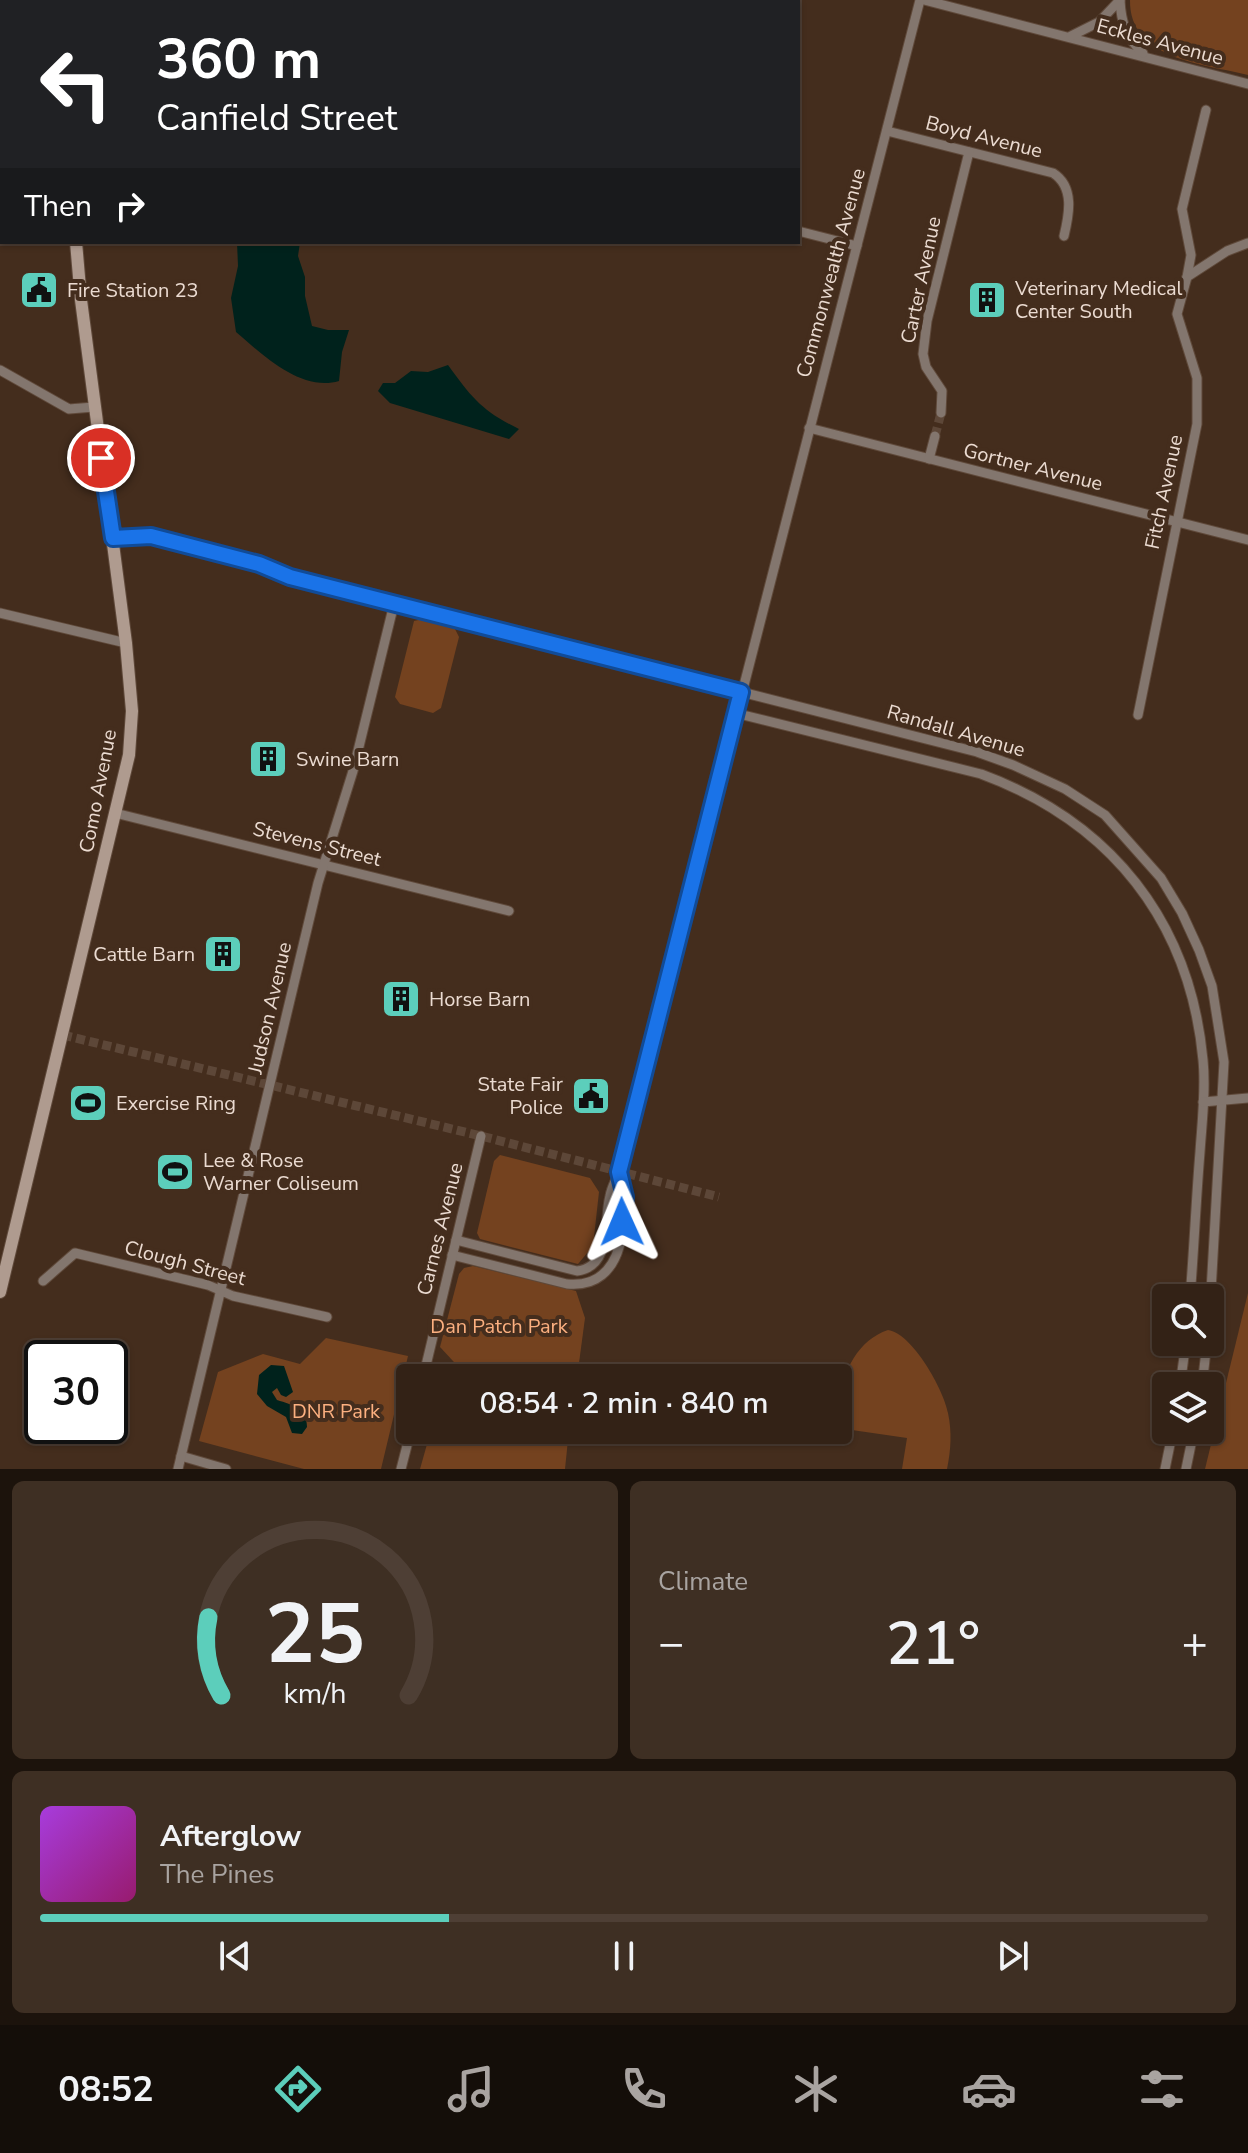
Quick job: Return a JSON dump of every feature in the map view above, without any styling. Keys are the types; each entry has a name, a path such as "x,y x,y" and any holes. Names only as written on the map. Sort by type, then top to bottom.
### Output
{"main road":[{"name":"Como Avenue","path":"0,1292 131,735 131,690 126,643 94,407 76,244"}],"street":[{"name":"Eckles Avenue","path":"922,0 1248,84"},
{"name":"Commonwealth Avenue","path":"456,1240 569,1271 584,1271 595,1263 602,1251 610,1195 619,1172 735,713 922,0"},
{"path":"1071,36 1099,22 1120,0"},
{"path":"1120,0 1121,22 1130,39 1148,57"},
{"name":"Fitch Avenue","path":"1138,715 1199,409 1197,378 1177,314 1191,255 1182,209 1206,110"},
{"name":"Boyd Avenue","path":"887,131 1060,177 1070,212 1064,236"},
{"name":"Carter Avenue","path":"941,413 942,391 926,367 923,354 927,321 969,152"},
{"path":"800,232 857,246"},
{"path":"1187,277 1227,251 1248,243"},
{"path":"0,370 69,409 94,407"},
{"name":"Gortner Avenue","path":"809,428 1248,540"},
{"path":"929,459 935,436"},
{"name":"Randall Avenue","path":"113,538 151,536 259,564 290,577 977,752 1065,789 1105,815 1161,878 1188,925 1212,986 1224,1062 1224,1101 1212,1284"},
{"name":"Judson Avenue","path":"178,1469 265,1111 272,1069 324,864 353,771 394,604"},
{"path":"0,613 126,643"},
{"name":"Randall Avenue","path":"735,713 981,774 1051,805 1121,863 1161,922 1179,956 1199,1027 1204,1064 1203,1102 1191,1284"},
{"path":"1070,818 1082,800"},
{"name":"Stevens Street","path":"115,813 509,911"},
{"path":"1203,1102 1248,1098"},
{"name":"Carnes Avenue","path":"426,1364 481,1136"},
{"path":"452,1255 567,1284 586,1284 603,1276 613,1263 619,1247 625,1197 619,1172"},
{"name":"Clough Street","path":"43,1281 75,1253 327,1317"},
{"path":"401,1469 407,1444"},
{"path":"1165,1469 1170,1444"},
{"path":"1186,1469 1191,1444"},
{"path":"181,1456 226,1469"}],"green space":[{"path":"1130,0 1248,0 1248,75 1172,56 1156,47 1142,35 1133,20"},
{"path":"423,619 455,629 459,637 441,708 433,713 400,704 395,697 414,621"},
{"path":"500,1155 590,1178 599,1192 593,1246 578,1264 480,1239 477,1233 494,1161"},
{"name":"Dan Patch Park","path":"473,1266 576,1291 585,1318 579,1364 456,1364 440,1347 459,1274 464,1268"},
{"path":"1248,1293 1248,1469 1205,1469 1211,1444 1224,1444 1224,1391"},
{"path":"888,1330 897,1333 926,1364 948,1413 950,1448 947,1469 902,1469 907,1438 852,1430 850,1364 860,1349"},
{"name":"DNR Park","path":"326,1338 408,1356 406,1364 396,1364 396,1406 381,1469 304,1469 199,1441 218,1372 263,1354 300,1364"},
{"path":"427,1444 568,1444 565,1469 420,1469"}],"water":[{"path":"237,244 300,244 298,256 305,277 305,296 312,326 349,330 342,352 339,381 325,383 297,376 270,361 236,332 231,298 238,266"},
{"path":"448,365 479,403 519,429 509,439 390,403 378,391 383,383 395,383 411,371 428,372"},
{"path":"271,1365 284,1366 293,1392 286,1397 277,1388 272,1392 277,1400 294,1406 305,1415 307,1427 302,1434 292,1433 286,1417 267,1406 257,1394 259,1375"}],"tunnel":[{"path":"935,436 941,413"},
{"path":"63,1035 719,1197"}],"place":[{"name":"Fire Station 23","path":"39,290"},
{"name":"Veterinary Medical Center South","path":"987,300"},
{"name":"Swine Barn","path":"268,759"},
{"name":"Cattle Barn","path":"223,954"},
{"name":"Horse Barn","path":"401,999"},
{"name":"State Fair Police","path":"591,1096"},
{"name":"Exercise Ring","path":"88,1103"},
{"name":"Lee & Rose Warner Coliseum","path":"175,1172"}],"route":[{"path":"101,458 113,538 151,536 259,564 290,577 741,692 619,1172 625,1197 622,1222"}]}
